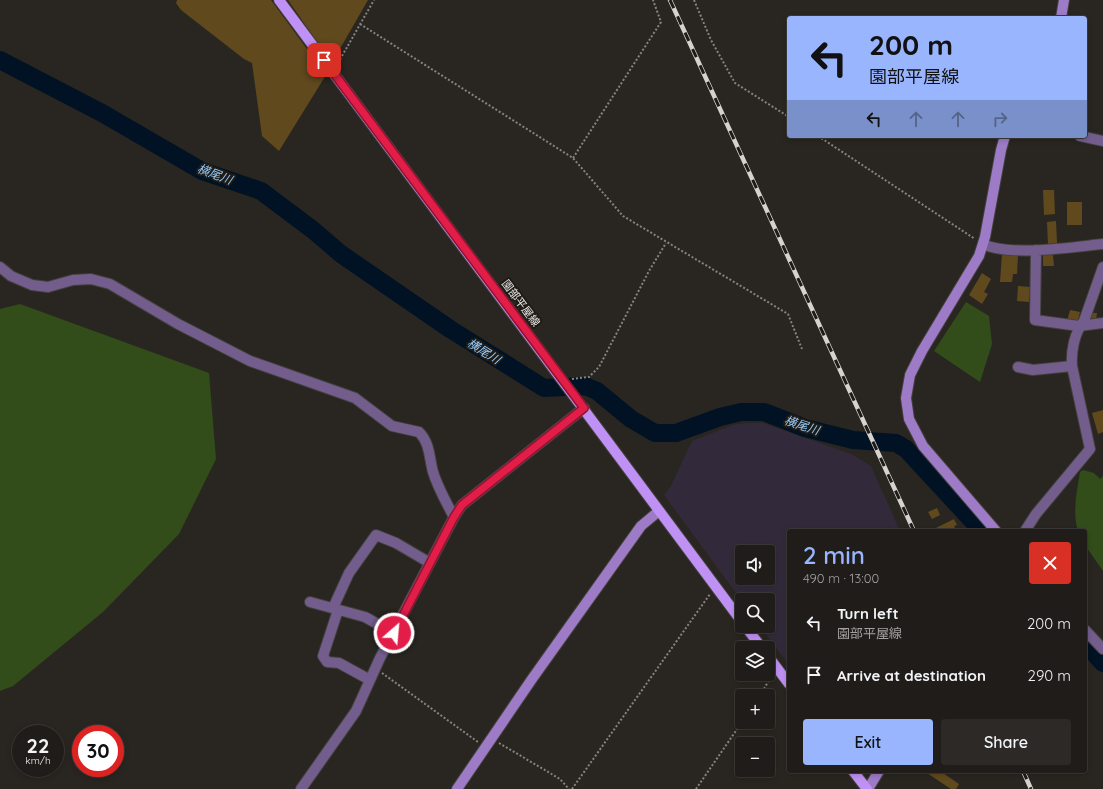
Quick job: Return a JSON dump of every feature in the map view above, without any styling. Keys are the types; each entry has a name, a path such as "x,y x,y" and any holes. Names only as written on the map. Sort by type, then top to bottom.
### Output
{"main road":[{"name":"園部平屋線","path":"279,0 735,612"},
{"path":"750,633 757,641"},
{"path":"776,667 787,681"},
{"path":"855,773 867,789"}],"street":[{"path":"1061,16 1064,0"},
{"path":"994,529 923,446 909,419 906,398 910,375 922,351 980,256 1000,150 1005,138"},
{"path":"1087,138 1103,141"},
{"path":"983,244 993,249 1036,250 1103,244"},
{"path":"1036,250 1035,320 1079,326 1103,323"},
{"path":"1026,529 1036,514 1090,449 1072,366 1071,354 1079,326 1084,321 1103,267"},
{"path":"0,268 11,276 32,285 48,287 73,280 91,279 110,284 178,324 250,361 355,398 392,426 419,432 428,444 438,486 454,517"},
{"path":"1018,367 1033,370 1072,366"},
{"path":"301,789 356,711 370,680 430,563 454,517 462,505 584,408"},
{"path":"457,789 642,526 659,511"},
{"path":"370,680 339,663 326,662 323,656 348,572 376,535 396,542 430,563"},
{"path":"310,602 365,617 394,633"},
{"path":"1087,632 1103,649"},
{"path":"867,789 877,773"}],"path":[{"path":"333,72 374,0"},
{"path":"574,158 661,22 653,0"},
{"path":"694,0 711,40 735,83 787,116"},
{"path":"360,24 574,158 623,216 666,243 788,314 802,349"},
{"path":"821,138 983,244"},
{"path":"562,379 589,377 598,367 649,271 666,243"},
{"path":"376,669 489,743 560,779 571,789 716,586"},
{"path":"764,689 776,667"},
{"path":"696,789 737,729"}],"shaded area":[{"path":"763,423 851,454 871,466 899,529 787,529 787,662 775,646 775,641 771,641 765,633 775,633 775,593 736,593 664,495 671,486 692,441 733,425"}],"green space":[{"path":"966,302 989,316 992,344 980,382 934,351"},
{"path":"20,304 209,373 216,459 179,534 103,612 13,686 0,691 0,309"},
{"path":"1083,470 1094,473 1100,479 1103,476 1103,571 1087,548 1087,529 1077,529 1076,524 1076,494 1080,472"}],"building":[{"path":"177,0 271,0 326,75 279,151 262,136 252,63 244,59 181,10 176,3"},
{"path":"288,0 368,0 337,54 329,59"},
{"path":"1043,190 1054,190 1055,214 1044,215"},
{"path":"1067,202 1082,202 1082,225 1067,225"},
{"path":"1056,221 1057,243 1048,244 1047,222"},
{"path":"1002,254 1018,255 1017,274 1013,274 1012,282 1000,282"},
{"path":"1043,255 1053,255 1054,266 1043,266"},
{"path":"982,273 991,279 984,292 988,294 982,304 969,295"},
{"path":"1018,286 1030,287 1029,302 1017,301"},
{"path":"1070,310 1080,312 1077,324 1067,321"},
{"path":"1091,313 1097,313 1096,320 1090,320"},
{"path":"1103,410 1103,432 1098,434 1092,413"},
{"path":"937,508 940,515 932,519 928,512"},
{"path":"954,519 957,525 954,526 956,529 936,528"},
{"path":"927,773 943,773 959,784 956,789 951,789"}],"waterway":[{"name":"横尾川","path":"0,60 102,113 202,171 261,191 313,230 341,254 450,329 544,388 585,386 597,391 631,419 655,433 676,433 720,417 741,412 764,412 805,428 853,440 896,443 906,449 980,529"},
{"name":"横尾川","path":"1087,645 1103,663"}],"railway":[{"path":"670,0 913,529"},
{"path":"1024,773 1031,789"}],"route":[{"path":"324,60 584,408 462,505 454,517 394,633"}]}
